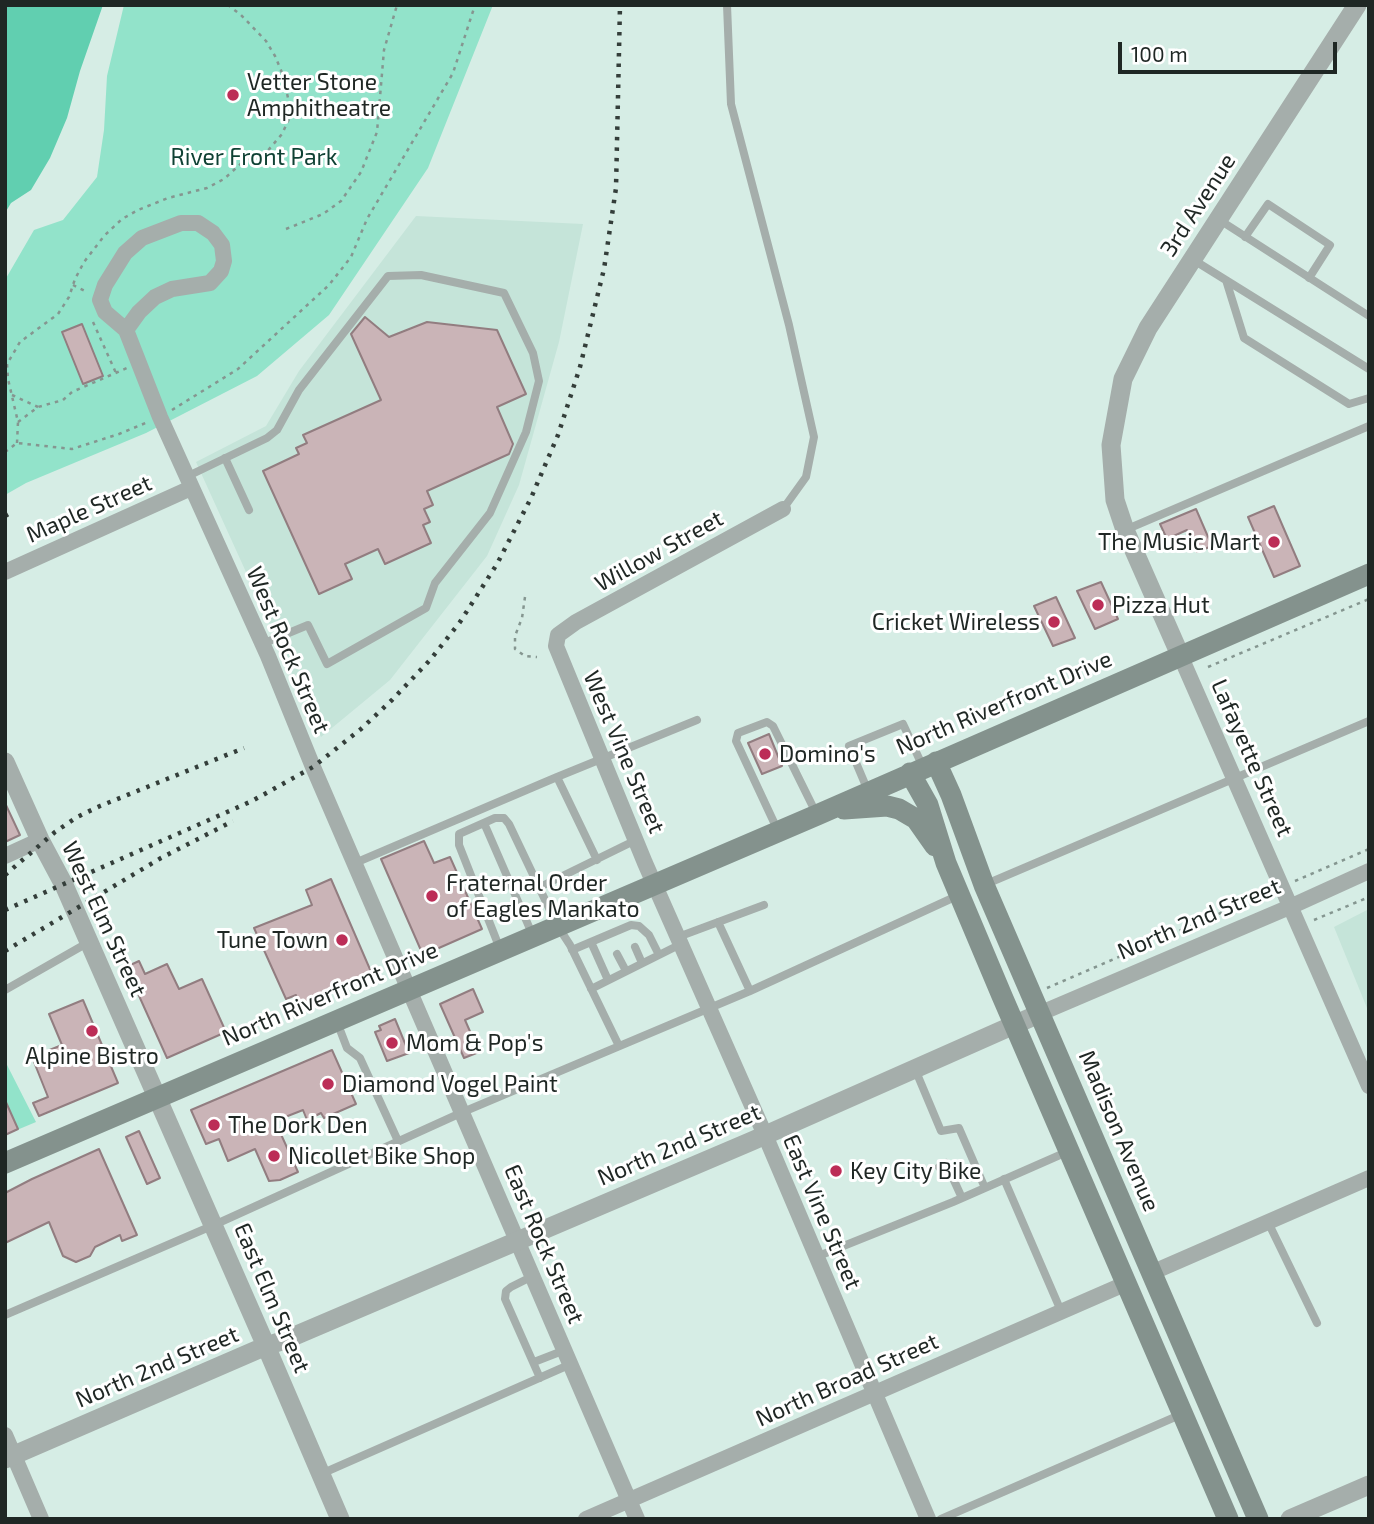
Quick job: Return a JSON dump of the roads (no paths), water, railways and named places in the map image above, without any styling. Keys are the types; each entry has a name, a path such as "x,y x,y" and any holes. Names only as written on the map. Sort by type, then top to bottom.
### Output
{"main road":[{"name":"North Riverfront Drive","path":"5,1163 1369,575"},
{"path":"923,767 928,805 946,863 1228,1519"},
{"name":"Madison Avenue","path":"923,767 951,795 984,885 1258,1519"},
{"path":"821,813 879,806 899,808 916,820 946,863"}],"street":[{"name":"3rd Avenue","path":"1111,445 1118,396 1134,352 1356,5"},
{"name":"West Rock Street","path":"126,330 139,312 155,297 172,289 210,283 221,271 224,261 222,245 213,233 198,223 181,223 142,238 125,253 105,285 100,300 105,312 126,330 160,417 262,644 409,988"},
{"name":"Lafayette Street","path":"1111,445 1115,500 1125,530 1369,1086"},
{"name":"Maple Street","path":"5,572 189,482"},
{"name":"Willow Street","path":"558,635 576,622 783,509"},
{"name":"West Vine Street","path":"558,635 556,646 559,657 655,884"},
{"name":"West Elm Street","path":"5,762 40,840 64,885 157,1097"},
{"path":"5,856 40,840"},
{"name":"North 2nd Street","path":"10,1457 765,1135 1369,871"},
{"name":"East Vine Street","path":"655,884 928,1519"},
{"name":"East Rock Street","path":"409,988 637,1519"},
{"name":"East Elm Street","path":"157,1097 340,1519"},
{"path":"1151,1273 1369,1178"},
{"name":"North Broad Street","path":"586,1519 1127,1283"},
{"path":"5,1435 10,1457 41,1519"},
{"path":"1290,1519 1369,1485"}],"lane":[{"path":"727,5 730,104 789,325 814,437 806,477 783,509"},
{"path":"1245,237 1268,204 1330,245 1309,278"},
{"path":"1218,219 1369,316"},
{"path":"1192,259 1369,369"},
{"path":"189,482 225,458 277,430 299,390 388,275 421,275 504,293 533,353 539,381 526,432 490,513 435,583 426,608 327,664 308,625 262,644"},
{"path":"1226,280 1244,338 1349,404 1369,398"},
{"path":"1125,530 1369,426"},
{"path":"225,458 249,510"},
{"path":"355,863 697,720"},
{"path":"984,885 1369,721"},
{"path":"778,831 736,741 738,733 767,722 774,726 821,813"},
{"path":"868,791 849,746 903,724 923,767"},
{"path":"557,777 597,860"},
{"path":"500,950 459,845 459,834 495,818 504,818 509,824 557,925 620,1046"},
{"path":"484,823 533,936"},
{"path":"540,887 636,841"},
{"path":"5,1315 214,1225 463,1112 750,991 960,895"},
{"path":"591,989 718,922 764,905"},
{"path":"718,922 750,991"},
{"path":"572,950 624,931 631,925 639,926 649,935 659,955"},
{"path":"591,942 608,980"},
{"path":"5,990 89,943"},
{"path":"635,947 642,963"},
{"path":"617,954 626,971"},
{"path":"336,1019 347,1048 360,1058 398,1141"},
{"path":"915,1068 941,1131 959,1128 985,1188"},
{"path":"816,1257 1069,1151"},
{"path":"939,1167 946,1163 962,1198"},
{"path":"1004,1179 1061,1312"},
{"path":"1268,1222 1317,1324"},
{"path":"533,1276 511,1287 506,1291 505,1298 540,1378"},
{"path":"534,1363 568,1357"},
{"path":"321,1474 540,1378 568,1357"},
{"path":"941,1519 1183,1413"}],"railway":[{"path":"5,910 252,801 313,767 392,700 430,660 460,622 497,564 531,498 558,435 580,367 604,269 616,188 620,5"},
{"path":"5,516 12,512"},
{"path":"5,875 55,832 77,817 244,748"},
{"path":"5,951 161,858 233,821"}],"place":[{"name":"Vetter Stone Amphitheatre","path":"233,95"},
{"name":"The Music Mart","path":"1274,542"},
{"name":"Pizza Hut","path":"1098,605"},
{"name":"Cricket Wireless","path":"1054,622"},
{"name":"Domino's","path":"765,754"},
{"name":"Fraternal Order of Eagles Mankato","path":"432,896"},
{"name":"Tune Town","path":"342,940"},
{"name":"Alpine Bistro","path":"92,1031"},
{"name":"Mom & Pop's","path":"392,1043"},
{"name":"Diamond Vogel Paint","path":"328,1084"},
{"name":"The Dork Den","path":"214,1125"},
{"name":"Nicollet Bike Shop","path":"274,1156"},
{"name":"Key City Bike","path":"836,1171"}],"park label":[{"name":"River Front Park","path":"254,157"}]}
